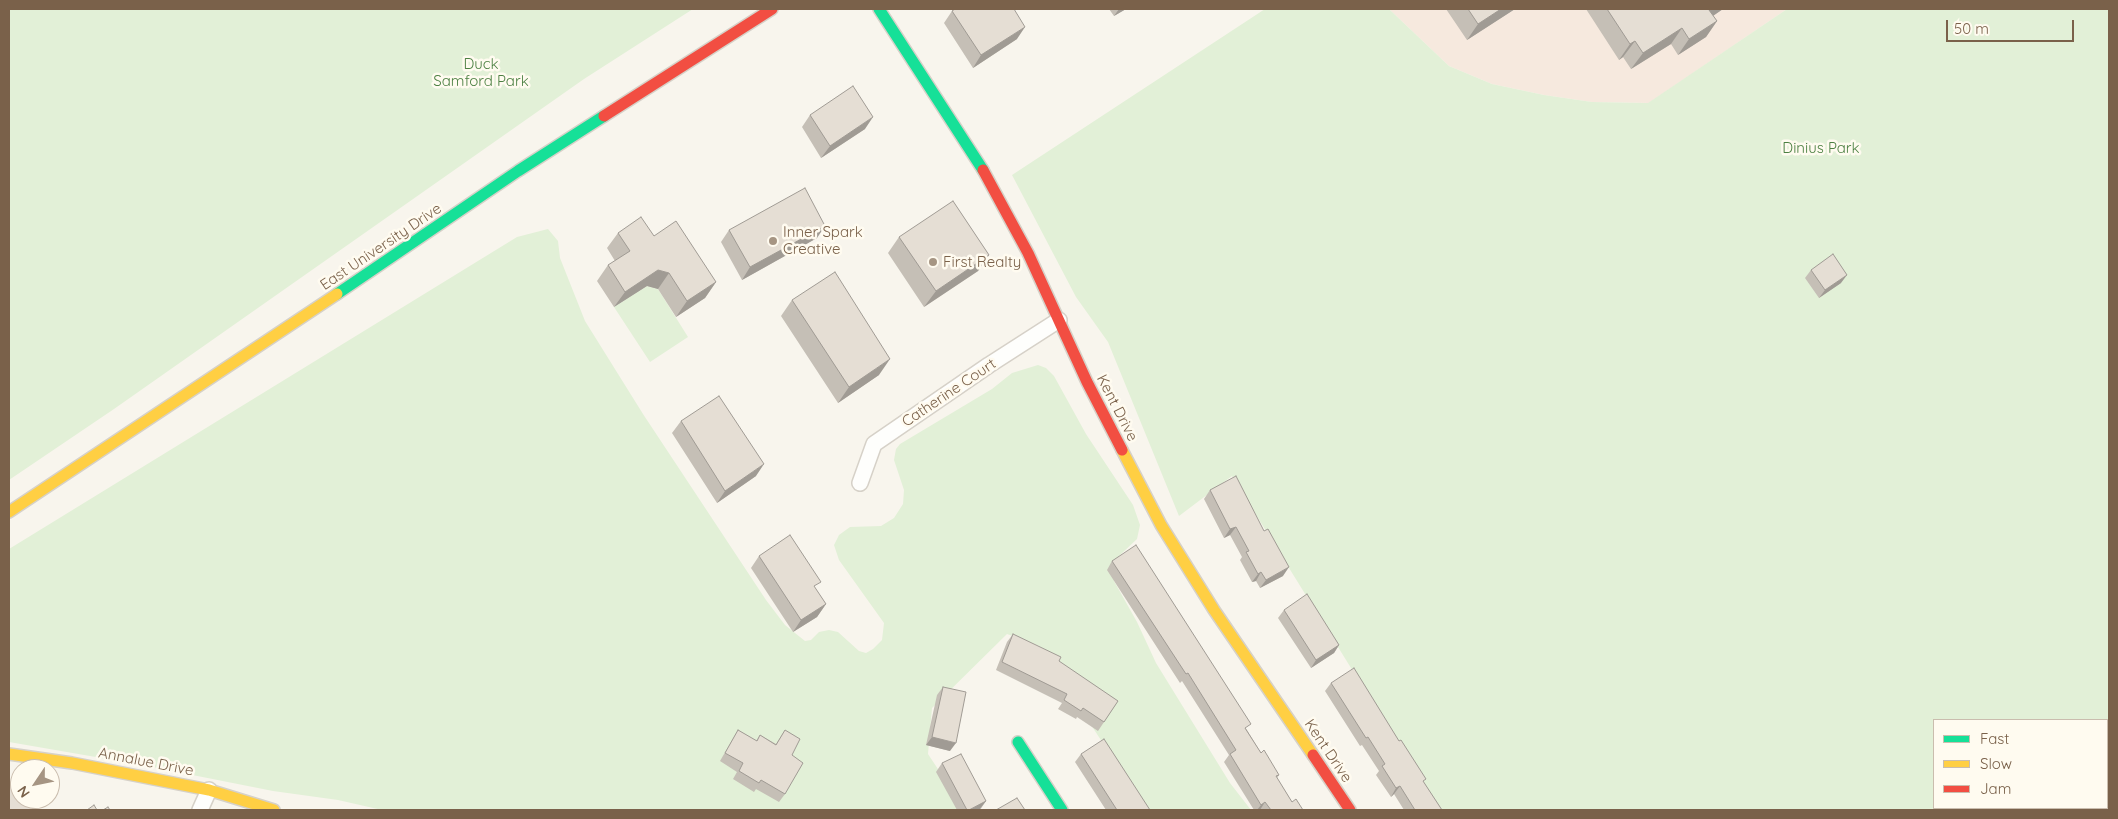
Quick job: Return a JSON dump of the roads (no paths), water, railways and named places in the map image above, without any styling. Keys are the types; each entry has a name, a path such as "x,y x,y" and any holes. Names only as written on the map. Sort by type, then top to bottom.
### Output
{"street":[{"name":"East University Drive","path":"9,512 333,298 518,171 772,9"},
{"name":"Kent Drive","path":"878,9 981,166 1028,253 1087,382 1161,525 1214,610 1350,810"},
{"name":"Catherine Court","path":"860,483 874,444 989,364 1059,320"},
{"path":"1018,742 1062,810"},
{"name":"Annalue Drive","path":"9,754 72,763 209,790 274,810"},
{"path":"200,810 209,790"}],"place":[{"name":"Inner Spark Creative","path":"773,241"},
{"name":"First Realty","path":"933,262"}],"park label":[{"name":"Duck Samford Park","path":"481,72"},
{"name":"Dinius Park","path":"1821,148"}]}
